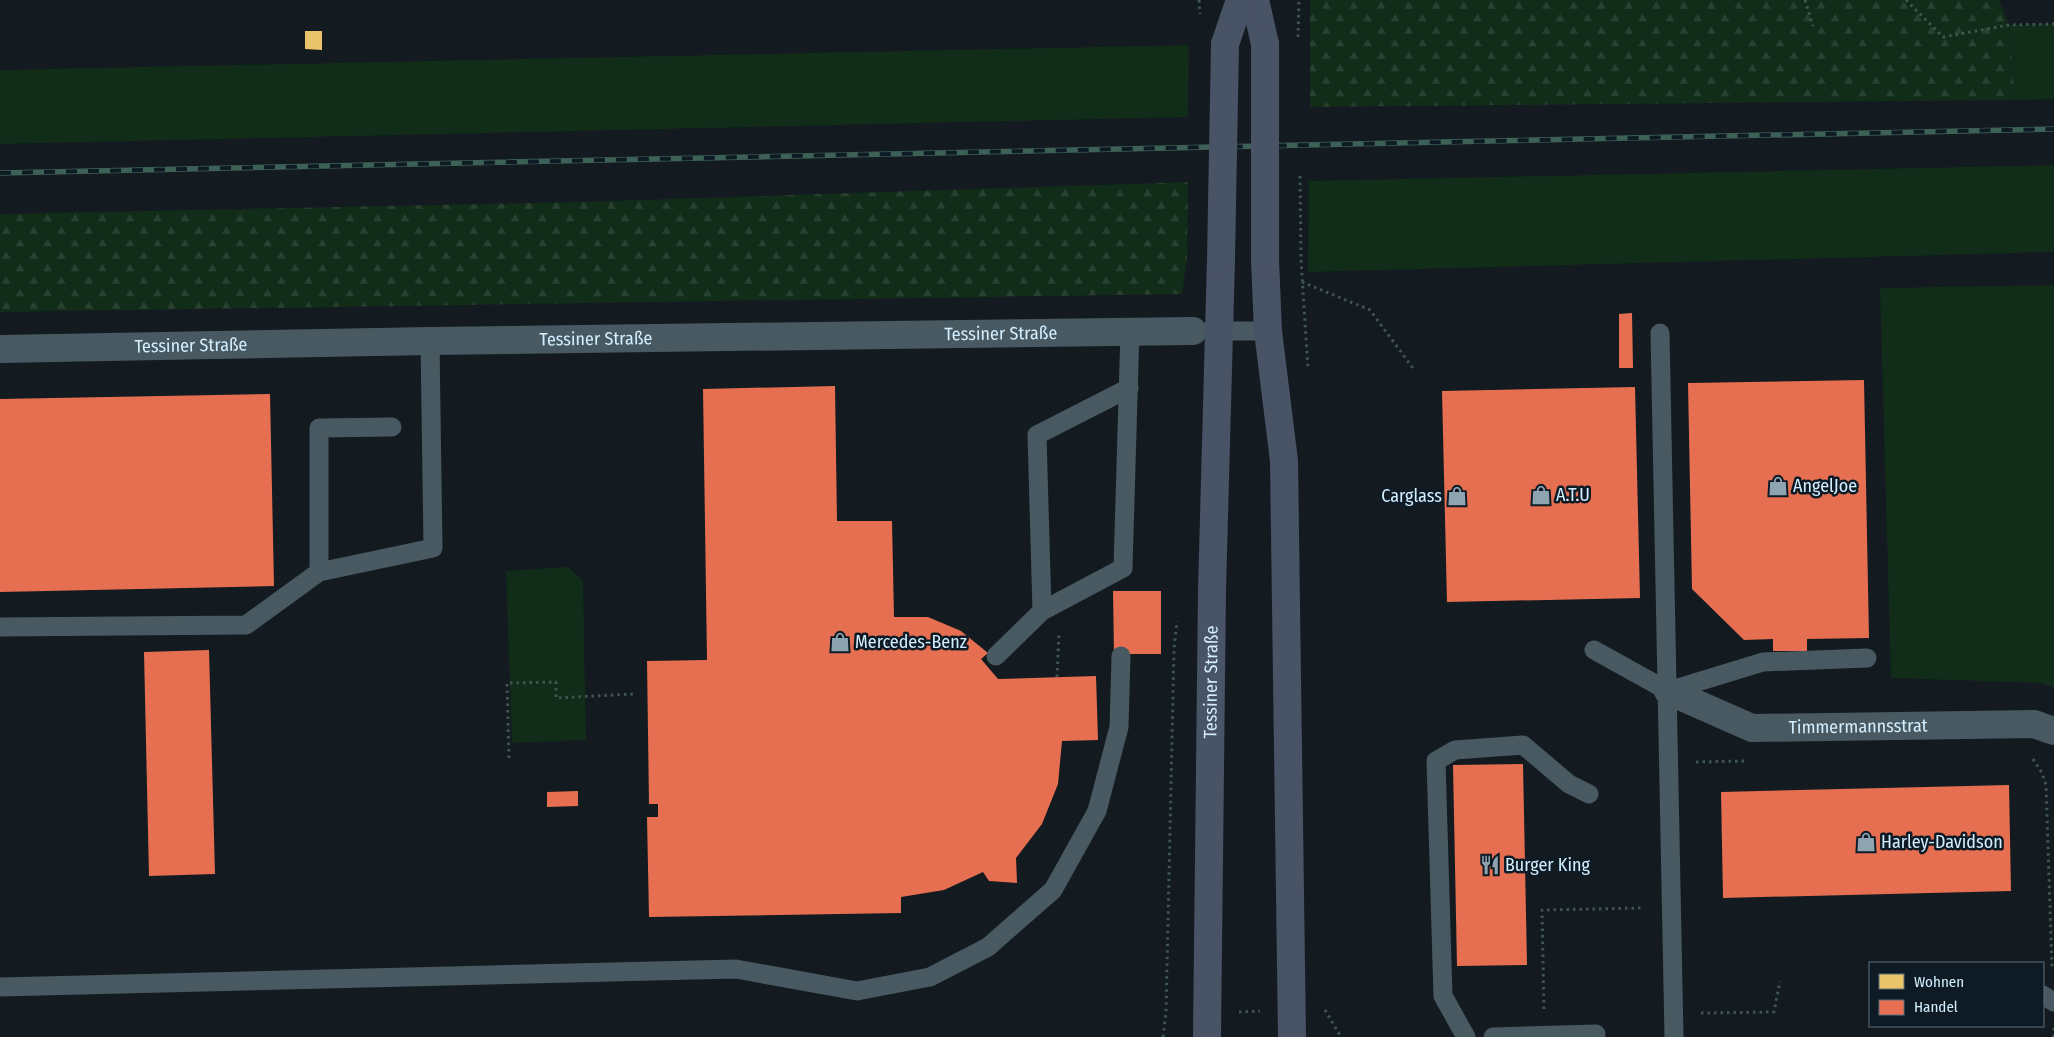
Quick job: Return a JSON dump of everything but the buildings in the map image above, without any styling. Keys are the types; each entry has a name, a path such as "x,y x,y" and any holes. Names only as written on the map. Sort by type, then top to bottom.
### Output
{"main road":[{"name":"Tessiner Straße","path":"1208,1024 1212,590 1226,44 1240,0"},
{"path":"1255,0 1265,44 1264,260 1268,331 1284,461 1292,1037"}],"street":[{"name":"Tessiner Straße","path":"0,349 1130,330 1193,331"},
{"name":"Timmermannsstrat","path":"1668,690 1752,728 2034,724 2054,730"}],"lane":[{"path":"996,656 1042,611 1123,568 1130,330"},
{"path":"1193,331 1268,331"},
{"path":"1660,333 1674,1037"},
{"path":"0,627 246,625 319,572 433,548 430,341"},
{"path":"1042,611 1037,435 1129,388"},
{"path":"319,572 319,428 392,427"},
{"path":"1594,650 1668,690 1763,662 1867,658"},
{"path":"0,986 736,969 857,991 930,977 988,947 1053,890 1097,811 1119,727 1121,656"},
{"path":"1466,1037 1443,996 1436,761 1455,750 1523,746 1569,784 1589,794"},
{"path":"1493,1037 1596,1034"}],"path":[{"path":"1298,0 1298,45"},
{"path":"1805,0 1813,26"},
{"path":"1906,0 1943,37 2009,25 2054,24"},
{"path":"1302,282 1370,310 1415,371"},
{"path":"1057,677 1060,601"},
{"path":"508,758 506,683 556,682 556,698 633,694"},
{"path":"2028,757 2033,758 2046,785 2050,1000 2054,1037"},
{"path":"1668,762 1747,761"},
{"path":"1544,1035 1542,910 1672,907"},
{"path":"1674,1014 1774,1012 1780,981"},
{"path":"1163,1037 1166,1012 1208,1024 1249,1012 1325,1009"}],"green space":[{"path":"1310,0 1999,0 2009,25 2015,100 1310,107"},
{"path":"2054,24 2054,99 2015,100 2009,25"},
{"path":"1189,45 1188,117 0,144 0,70"},
{"path":"2054,165 2054,252 1308,272 1309,181"},
{"path":"1188,182 1187,259 1182,294 0,312 0,214 580,202"},
{"path":"2054,285 2054,688 2041,683 1891,678 1880,288"},
{"path":"568,567 583,581 586,740 512,743 506,571"}],"railway":[{"path":"0,173 2054,129"}],"place":[{"name":"AngelJoe","path":"1778,486"},
{"name":"A.T.U","path":"1541,495"},
{"name":"Carglass","path":"1457,496"},
{"name":"Mercedes-Benz","path":"840,642"},
{"name":"Harley-Davidson","path":"1866,842"},
{"name":"Burger King","path":"1490,865"}]}
